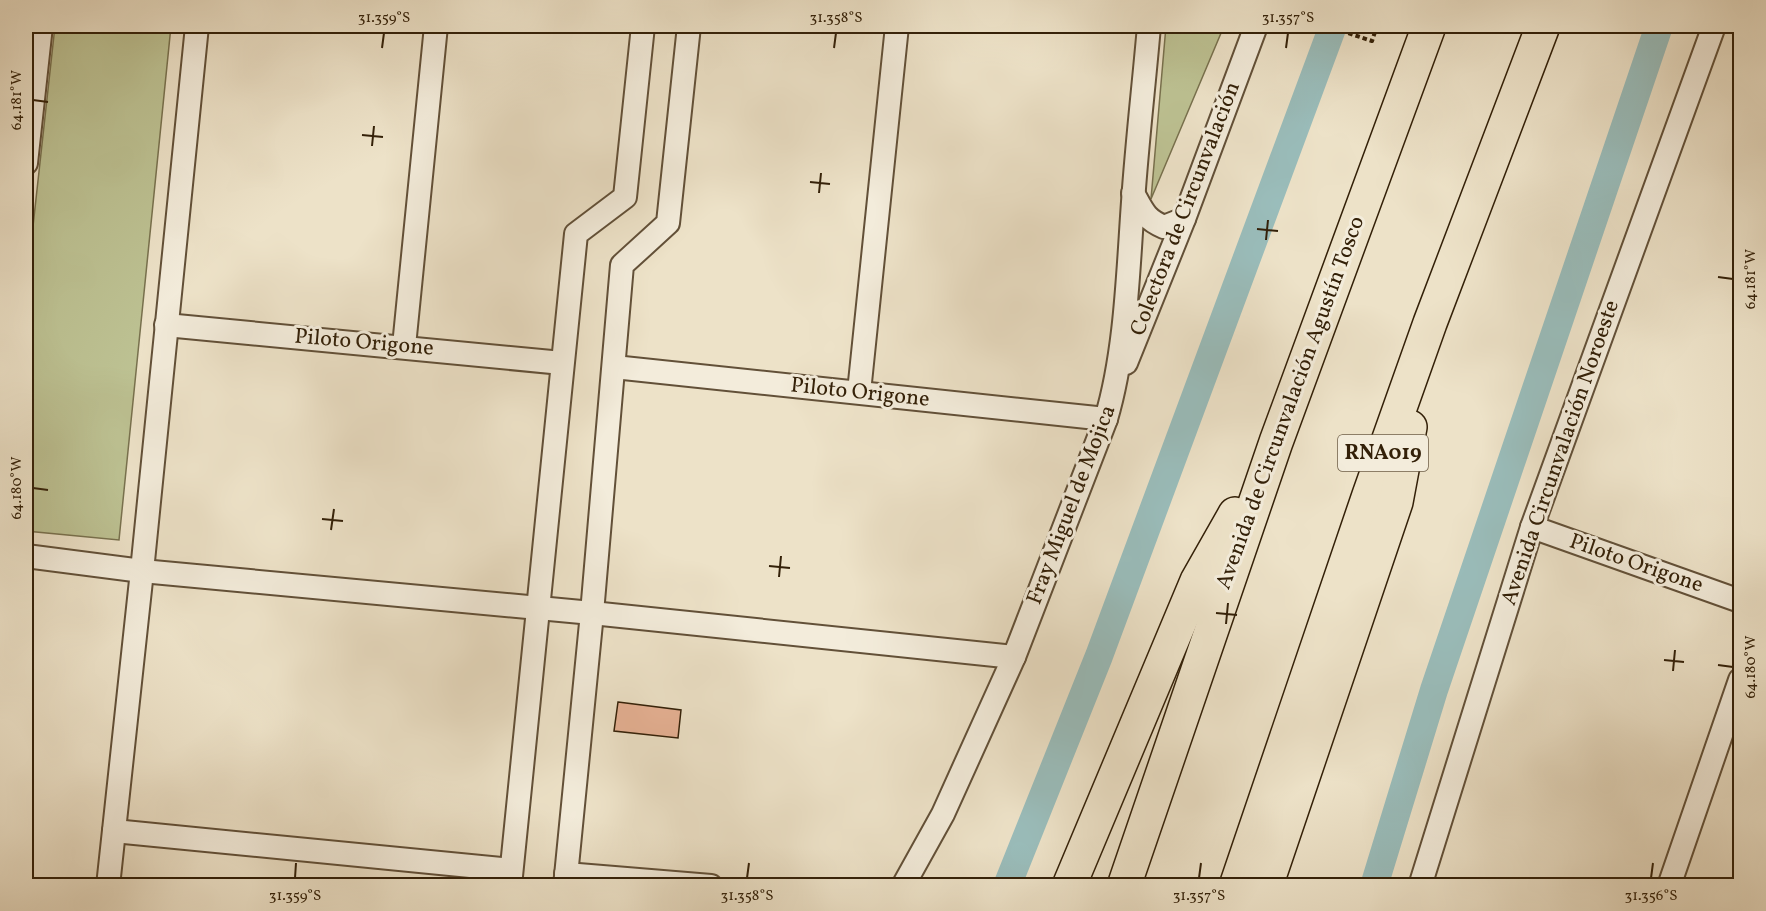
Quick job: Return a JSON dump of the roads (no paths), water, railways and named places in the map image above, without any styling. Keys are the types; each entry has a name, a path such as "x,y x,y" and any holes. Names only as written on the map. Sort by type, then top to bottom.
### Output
{"highway":[{"name":"Avenida de Circunvalación Agustín Tosco","path":"1124,885 1276,442 1429,26"},
{"name":"RNA019","path":"1236,885 1430,323 1543,26"},
{"path":"1266,885 1396,502 1430,323"},
{"path":"1069,885 1197,581 1276,442"}],"street":[{"path":"26,163 41,26"},
{"path":"108,885 142,572 196,26"},
{"path":"404,346 436,26"},
{"path":"114,831 511,878 576,234 625,197 643,26"},
{"path":"689,26 668,223 622,265 592,613 565,880 711,885"},
{"path":"859,392 897,26"},
{"name":"Fray Miguel de Mojica","path":"903,885 943,814 1014,657 1106,419 1114,392 1127,289 1133,193 1149,26"},
{"name":"Colectora de Circunvalación","path":"1114,392 1184,219 1256,26"},
{"name":"Avenida Circunvalación Noroeste","path":"1420,885 1532,527 1714,26"},
{"path":"1133,193 1146,218 1164,226 1184,219"},
{"name":"Piloto Origone","path":"166,325 404,346 562,363"},
{"name":"Piloto Origone","path":"614,367 1106,419"},
{"name":"Piloto Origone","path":"1532,527 1740,601"},
{"path":"26,556 142,572 592,613 1014,657"},
{"path":"1668,885 1740,680"}],"waterway":[{"path":"1007,886 1099,656 1333,26"},
{"path":"1374,886 1434,690 1659,26"}]}
